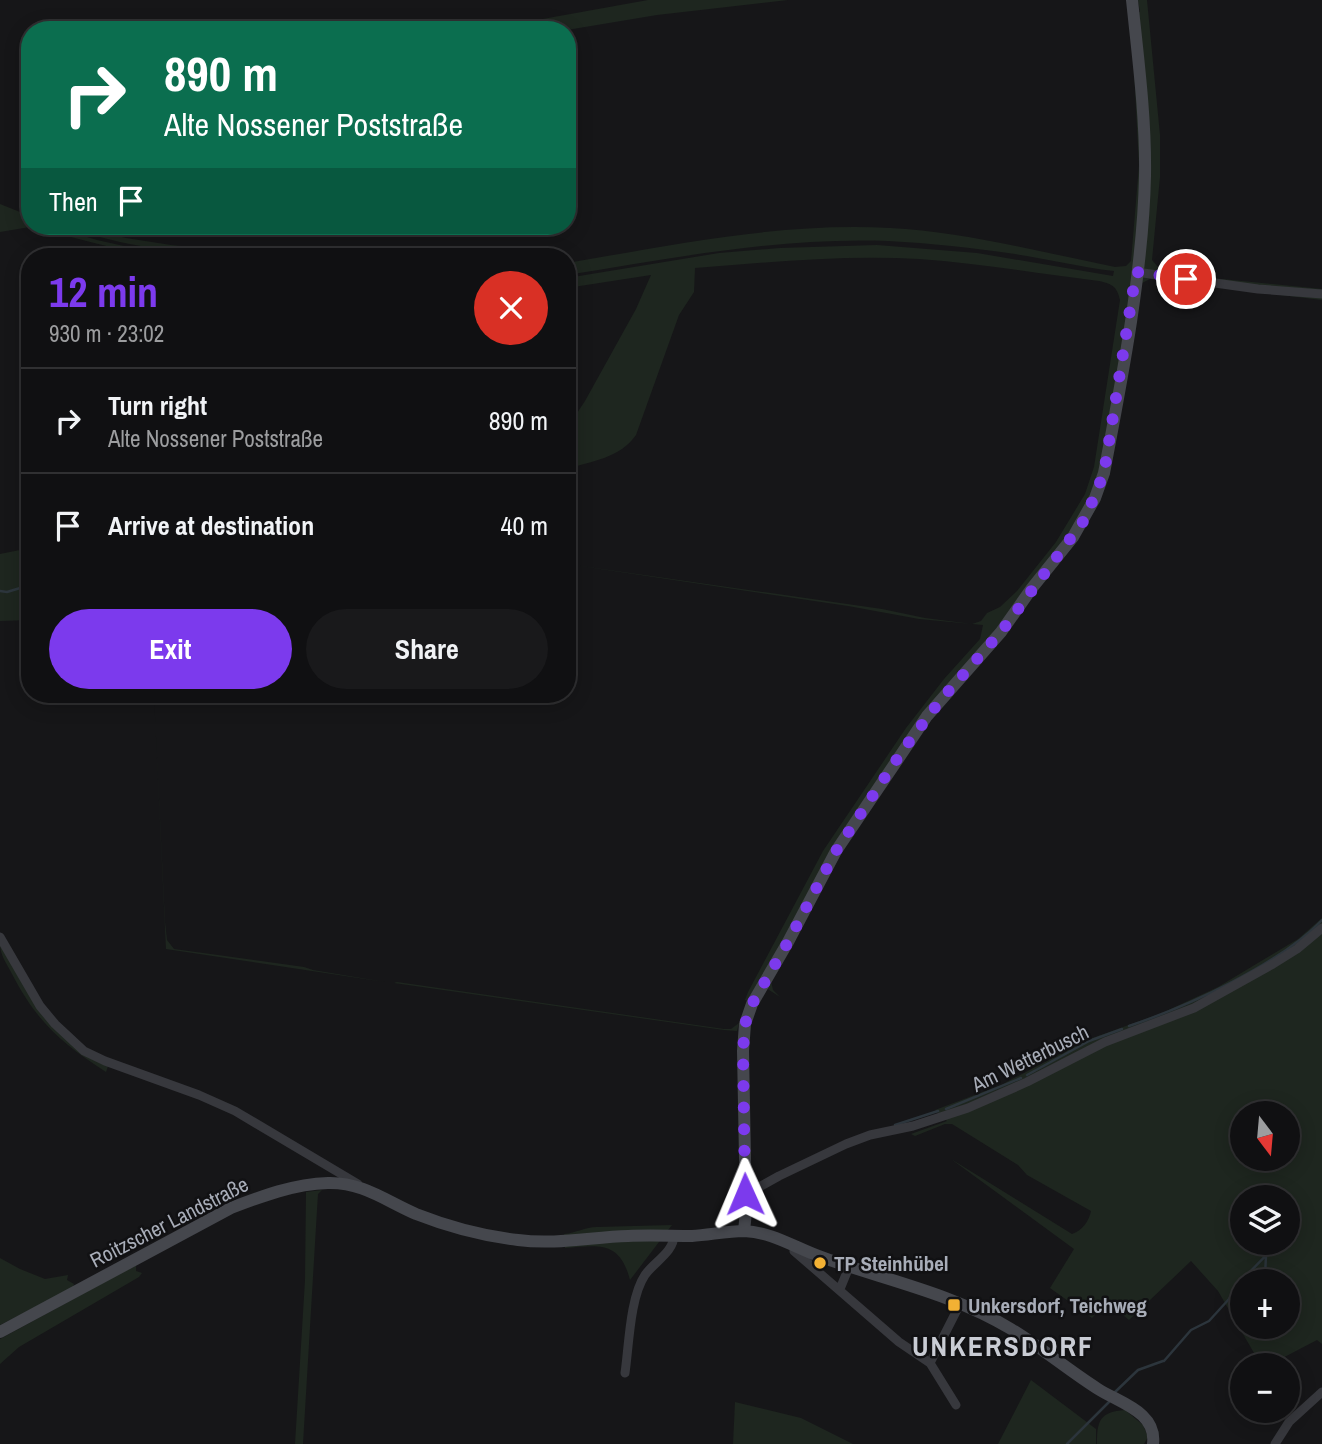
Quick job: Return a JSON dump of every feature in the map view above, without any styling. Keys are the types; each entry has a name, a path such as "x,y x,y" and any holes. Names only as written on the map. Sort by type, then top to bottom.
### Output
{"street":[{"path":"744,1231 746,1201 743,1051 745,1024 752,1004 836,851 935,707 1001,632 1085,519 1104,473 1136,272 1145,177 1132,0"},
{"path":"1136,272 1322,295"},
{"name":"Am Wetterbusch","path":"746,1201 761,1186 846,1144 968,1108 1027,1082 1105,1042 1194,1008 1297,950 1322,928"},
{"path":"0,937 40,1006 55,1024 85,1051 235,1111 365,1188"},
{"path":"329,1183 332,1168"},
{"name":"Roitzscher Landstraße","path":"0,1332 231,1208 269,1193 303,1185 329,1183 365,1188 416,1214 478,1234 522,1241 571,1241 744,1231 774,1237 795,1248 960,1304 1011,1328 1043,1353 1148,1420 1153,1444"},
{"path":"625,1373 636,1299 643,1277 673,1245 669,1235"},
{"path":"795,1248 794,1251 899,1342 930,1363 956,1405"},
{"path":"840,1289 849,1267"},
{"path":"930,1363 960,1304"},
{"path":"1275,1444 1289,1422 1322,1392"}],"shaded area":[{"path":"648,0 788,0 657,15 576,28 576,21 532,21"},
{"path":"1138,0 1147,0 1160,135 1160,177 1152,260 1159,268 1202,277 1322,289 1322,300 1150,279 1140,284 1111,464 1100,502 1071,549 937,710 850,838 771,981 773,990 780,997 766,988 755,1005 745,1000 823,851 906,728 944,679 980,639 983,625 972,624 981,621 987,613 1000,607 1017,591 1056,542 1085,494 1094,467 1120,300 1114,287 1099,281 919,259 779,261 695,268 694,292 679,315 636,435 614,454 576,467 576,414 636,309 651,275 576,287 576,277 719,253 877,245 977,253 1113,276 1114,271 999,252 888,241 807,242 767,246 576,274 576,261 728,236 849,227 918,230 1003,243 1115,267 1126,266 1131,261 1139,165 1131,13 1140,12"},
{"path":"0,204 21,212 21,228 0,232"},
{"path":"65,235 80,235 136,248 115,248"},
{"path":"94,235 113,235 203,248 153,248"},
{"path":"21,550 21,620 0,621 0,554"},
{"path":"576,565 882,609 971,624 919,619"},
{"path":"154,703 165,922 167,940 174,949 304,967 385,982 166,949"},
{"path":"1322,918 1322,1344 1317,1340 1292,1353 1254,1353 1246,1339 1300,1339 1300,1269 1230,1269 1230,1312 1218,1291 1191,1261 1129,1320 1107,1302 1092,1318 1050,1288 1074,1249 951,1159 1072,1234 1084,1225 1091,1211 1027,1175 1018,1165 952,1124 945,1124 915,1136 911,1134 947,1121 935,1110 1001,1085 1087,1040 1162,1013 1218,987 1298,939"},
{"path":"0,944 38,1009 108,1066 106,1072 63,1041 41,1018 21,991 2,956"},
{"path":"394,983 724,1029 731,1029 739,1023 737,1031 724,1030"},
{"path":"322,1190 318,1194 303,1444 295,1444 305,1280 306,1192"},
{"path":"672,1225 630,1280 621,1258 607,1248 565,1248 564,1234 588,1228"},
{"path":"0,1258 45,1279 68,1275 67,1280 74,1284 73,1288 0,1325"},
{"path":"136,1265 136,1271 142,1273 139,1277 19,1347 0,1364 0,1339"},
{"path":"1031,1380 1096,1429 1096,1444 998,1444"},
{"path":"735,1402 801,1418 853,1444 733,1444"},
{"path":"1125,1410 1143,1425 1148,1437 1144,1444 1097,1444 1099,1423 1105,1415"}],"waterway":[{"path":"0,591 21,588"},
{"path":"1129,1026 1205,996 1258,968 1304,937 1322,920"},
{"path":"1027,1075 1089,1041 1122,1029"},
{"path":"946,1109 1021,1078"},
{"path":"895,1125 938,1111"},
{"path":"1164,1361 1191,1330 1209,1321 1266,1255"},
{"path":"1265,1269 1266,1256"},
{"path":"1114,1393 1138,1370 1163,1361"},
{"path":"1067,1444 1109,1402"}],"place":[{"name":"TP Steinhübel","path":"820,1263"},
{"name":"Unkersdorf, Teichweg","path":"954,1305"}],"district":[{"name":"UNKERSDORF","path":"1003,1346"}],"route":[{"path":"745,1194 743,1051 745,1024 752,1004 836,851 903,750 939,702 1001,632 1085,519 1104,473 1136,272 1186,279"}]}
